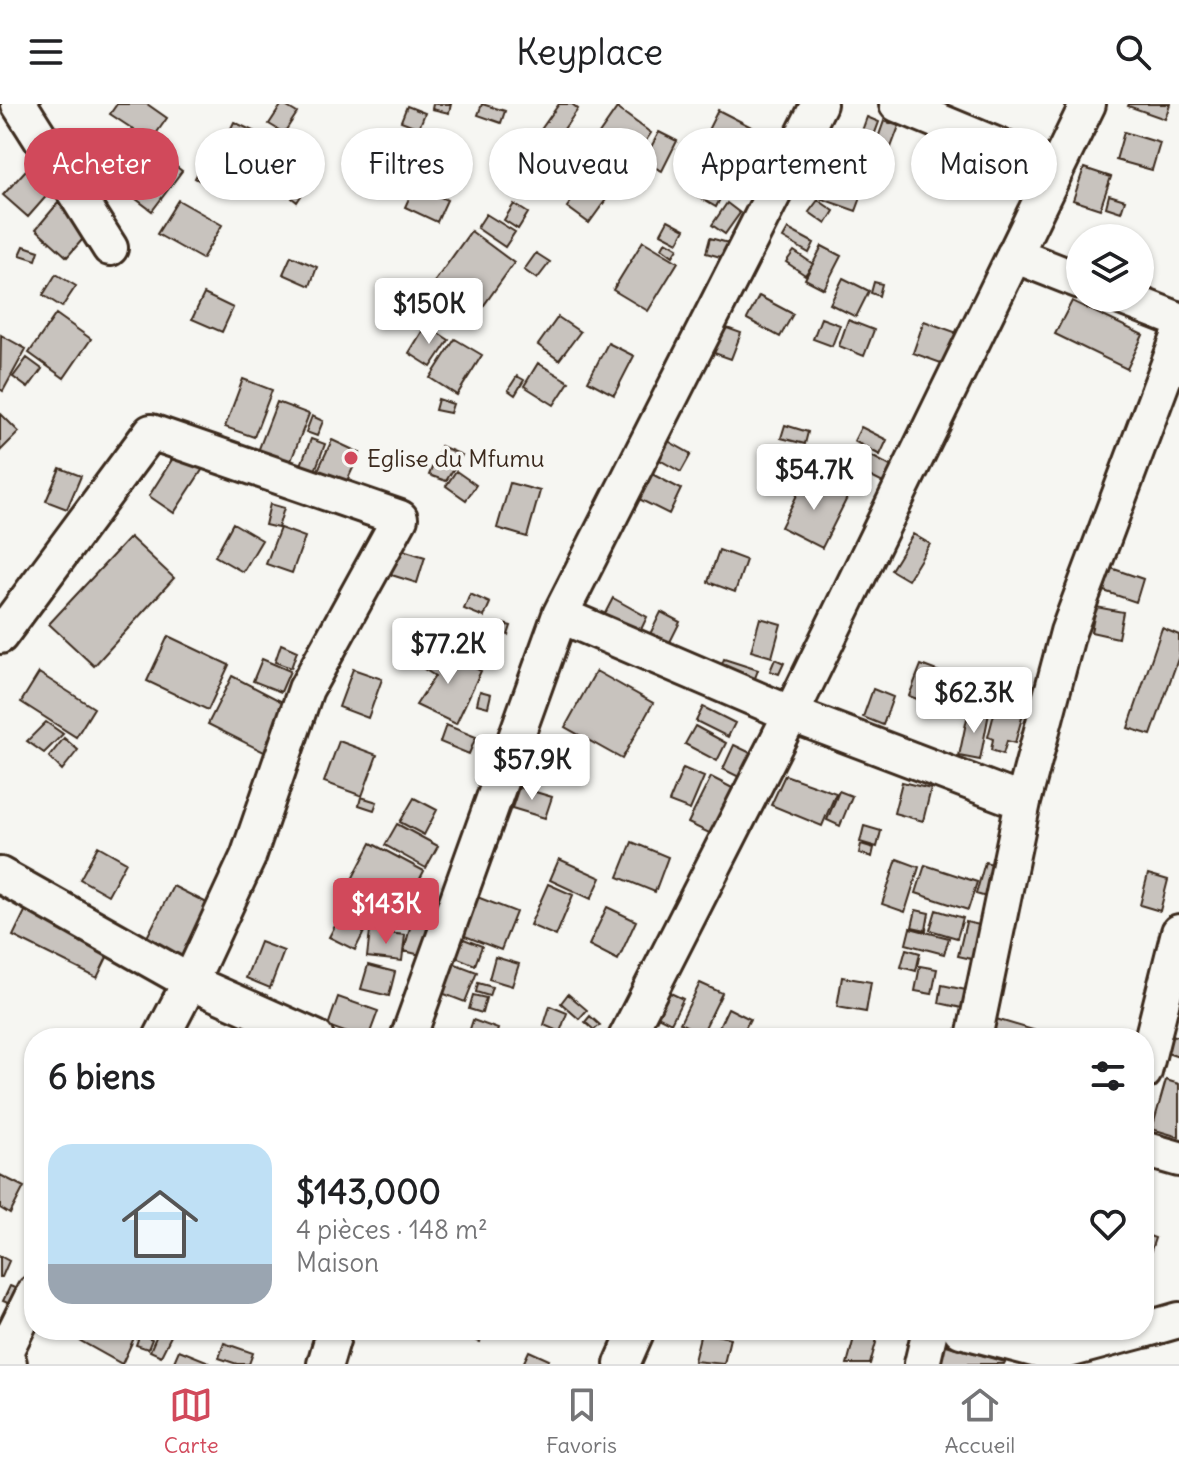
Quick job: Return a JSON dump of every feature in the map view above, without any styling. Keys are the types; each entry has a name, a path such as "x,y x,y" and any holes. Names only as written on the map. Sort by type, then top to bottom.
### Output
{"street":[{"path":"19,104 110,248"},
{"path":"412,1028 560,615 819,104"},
{"path":"897,104 955,128"},
{"path":"1057,168 1088,104"},
{"path":"631,1028 791,714 1041,200"},
{"path":"1014,255 1066,275"},
{"path":"1154,310 1179,320"},
{"path":"976,1028 1023,802 1068,632 1179,337"},
{"path":"0,636 151,432 400,518 306,689 248,857 166,1028"},
{"path":"560,615 791,714 1023,802"},
{"path":"0,875 190,982 294,1028"},
{"path":"1154,1032 1179,932"},
{"path":"1154,1152 1179,1159"},
{"path":"1,1362 24,1314"},
{"path":"1154,1327 1179,1320"},
{"path":"325,1364 332,1340"},
{"path":"622,1364 633,1340"},
{"path":"922,1364 928,1340"},
{"path":"999,1340 1053,1354 1106,1340"}],"building":[{"path":"117,104 147,104 167,118 160,128 131,128 110,114"},
{"path":"282,104 297,113 287,128 276,128 269,124"},
{"path":"433,104 451,104 449,113 432,109"},
{"path":"482,104 505,111 501,123 478,115"},
{"path":"559,104 572,104 578,109 565,128 542,128"},
{"path":"1129,104 1170,104 1165,119"},
{"path":"407,106 425,113 419,128 401,121"},
{"path":"617,108 644,128 603,128"},
{"path":"718,110 753,128 709,128"},
{"path":"867,117 879,122 877,128 863,128"},
{"path":"884,121 899,126 895,137 895,128 882,128"},
{"path":"234,122 247,128 231,128"},
{"path":"659,132 673,139 673,149 662,171 657,169"},
{"path":"1124,132 1160,143 1152,170 1116,160"},
{"path":"1084,168 1111,177 1100,209 1073,200"},
{"path":"24,172 24,200 43,200 28,217 3,195"},
{"path":"1109,195 1125,200 1121,212 1106,207"},
{"path":"137,200 160,200 152,211"},
{"path":"178,200 222,225 202,259 157,234"},
{"path":"408,200 447,200 437,222 405,207"},
{"path":"572,200 606,200 589,223 567,207"},
{"path":"704,200 720,200 716,207"},
{"path":"818,200 834,211 826,224 809,212"},
{"path":"825,200 860,200 856,211"},
{"path":"58,203 90,231 67,257 36,229"},
{"path":"727,203 740,213 725,234 712,225"},
{"path":"514,204 528,213 518,229 504,220"},
{"path":"486,214 515,232 505,247 477,228"},
{"path":"668,220 685,229 678,242 661,233"},
{"path":"788,229 814,243 809,253 783,238"},
{"path":"471,231 514,263 474,319 430,288"},
{"path":"710,238 732,244 728,259 706,253"},
{"path":"643,241 678,262 648,311 613,290"},
{"path":"666,241 678,248 673,256 662,248"},
{"path":"24,246 39,251 36,260 20,255"},
{"path":"822,246 841,256 824,289 805,279"},
{"path":"794,251 813,264 805,275 786,262"},
{"path":"536,253 550,262 537,279 524,270"},
{"path":"291,256 317,267 310,286 283,274"},
{"path":"56,274 76,286 62,307 43,295"},
{"path":"843,278 869,291 856,317 830,304"},
{"path":"874,282 882,284 879,296 871,293"},
{"path":"204,294 233,308 222,332 192,319"},
{"path":"759,296 793,314 780,337 747,319"},
{"path":"1066,312 1095,312 1143,335 1127,369 1055,334"},
{"path":"56,314 91,339 64,378 29,353"},
{"path":"558,317 580,332 559,360 538,345"},
{"path":"821,318 840,325 832,346 813,339"},
{"path":"848,320 874,330 864,356 839,346"},
{"path":"924,321 963,335 952,367 913,353"},
{"path":"426,325 449,340 431,367 409,353"},
{"path":"724,327 741,333 731,359 714,353"},
{"path":"1,335 26,349 3,391 0,389"},
{"path":"455,339 482,355 457,395 430,378"},
{"path":"608,343 634,356 614,395 588,381"},
{"path":"27,358 42,369 28,388 13,377"},
{"path":"538,363 569,382 554,405 524,386"},
{"path":"517,376 524,380 515,395 508,390"},
{"path":"243,379 272,390 254,437 225,427"},
{"path":"438,399 453,404 450,413 435,410"},
{"path":"277,402 309,414 289,466 257,454"},
{"path":"0,413 19,432 0,451"},
{"path":"312,416 323,421 317,436 306,432"},
{"path":"785,425 808,432 805,444 781,438"},
{"path":"861,427 887,440 880,455 854,441"},
{"path":"661,437 691,454 681,472 651,455"},
{"path":"311,439 325,444 310,484 296,478"},
{"path":"332,440 360,453 346,483 318,470"},
{"path":"441,446 462,455 446,481 429,475"},
{"path":"180,447 206,464 174,513 149,496"},
{"path":"860,450 896,469 887,485 851,467"},
{"path":"60,468 81,476 67,509 46,501"},
{"path":"456,471 476,485 466,500 446,486"},
{"path":"646,471 681,489 669,514 633,496"},
{"path":"807,475 848,496 822,548 781,527"},
{"path":"510,483 540,491 527,537 497,528"},
{"path":"270,504 284,508 278,528 265,525"},
{"path":"233,523 262,540 243,572 215,556"},
{"path":"280,528 305,537 292,573 266,564"},
{"path":"913,534 930,544 908,580 891,570"},
{"path":"130,537 174,578 94,666 49,624"},
{"path":"390,546 425,557 417,583 382,572"},
{"path":"719,550 746,560 735,592 708,582"},
{"path":"1111,568 1143,579 1136,602 1104,591"},
{"path":"470,594 490,603 484,617 464,609"},
{"path":"613,598 647,617 635,642 600,623"},
{"path":"1096,607 1123,612 1118,638 1091,632"},
{"path":"661,612 680,622 665,652 646,642"},
{"path":"760,618 781,624 772,657 751,651"},
{"path":"500,623 511,626 508,635 497,631"},
{"path":"459,625 482,634 467,661 443,650"},
{"path":"1162,628 1179,635 1179,656 1151,735 1128,728"},
{"path":"168,636 229,665 208,710 147,681"},
{"path":"281,644 297,651 291,668 275,662"},
{"path":"436,648 481,671 456,724 416,705 435,676 424,669"},
{"path":"262,659 290,671 281,692 253,681"},
{"path":"724,659 758,670 752,686 718,674"},
{"path":"775,659 784,663 779,674 770,671"},
{"path":"921,665 945,674 933,705 909,696"},
{"path":"353,669 382,679 368,718 339,707"},
{"path":"596,671 653,703 622,759 565,727"},
{"path":"39,673 94,708 76,737 21,702"},
{"path":"232,676 292,707 268,754 208,724"},
{"path":"873,689 893,697 883,725 863,717"},
{"path":"480,691 491,694 488,707 477,704"},
{"path":"996,706 1023,714 1015,743 1007,741 1003,754 991,750 993,739 988,737"},
{"path":"703,707 735,723 728,737 696,721"},
{"path":"969,709 989,713 980,760 959,756"},
{"path":"46,722 63,734 44,753 27,741"},
{"path":"446,725 476,737 469,754 440,742"},
{"path":"695,726 726,743 717,761 685,744"},
{"path":"64,738 78,750 62,770 49,757"},
{"path":"339,741 377,755 362,796 324,782"},
{"path":"529,741 545,746 540,763 524,759"},
{"path":"734,745 755,755 743,779 723,769"},
{"path":"683,768 704,777 690,810 669,802"},
{"path":"785,775 836,793 822,826 771,805"},
{"path":"711,777 744,794 722,839 688,823"},
{"path":"902,782 931,789 923,821 894,813"},
{"path":"519,787 552,797 545,818 512,808"},
{"path":"839,791 852,796 840,826 827,820"},
{"path":"361,797 377,802 374,810 359,805"},
{"path":"414,798 437,810 424,835 400,822"},
{"path":"397,824 438,846 426,868 385,845"},
{"path":"864,826 881,831 877,847 860,842"},
{"path":"632,842 668,857 655,892 618,877"},
{"path":"371,843 424,871 392,932 339,904"},
{"path":"861,844 874,848 872,857 859,853"},
{"path":"98,846 126,862 108,895 80,879"},
{"path":"559,859 601,878 591,899 550,880"},
{"path":"897,859 919,867 905,912 882,904"},
{"path":"985,862 999,866 990,898 976,894"},
{"path":"925,865 977,882 968,910 916,893"},
{"path":"1148,874 1168,880 1160,911 1140,905"},
{"path":"548,884 573,895 556,936 530,925"},
{"path":"173,886 219,909 192,963 146,939"},
{"path":"472,895 516,912 501,950 457,933"},
{"path":"28,905 112,947 97,978 13,936"},
{"path":"607,907 636,921 618,960 589,945"},
{"path":"916,910 929,913 926,930 912,927"},
{"path":"936,910 963,918 957,938 930,930"},
{"path":"343,911 368,924 355,950 329,937"},
{"path":"414,912 430,916 421,955 404,951"},
{"path":"966,922 984,926 976,960 958,956"},
{"path":"910,928 949,938 944,954 906,944"},
{"path":"370,931 405,935 402,961 367,957"},
{"path":"448,933 482,946 475,965 441,951"},
{"path":"260,942 284,951 270,988 246,978"},
{"path":"906,949 920,953 916,971 901,967"},
{"path":"437,957 477,972 465,1002 426,987"},
{"path":"495,957 519,964 512,986 489,979"},
{"path":"368,965 395,972 389,996 361,989"},
{"path":"920,966 937,969 932,994 915,991"},
{"path":"842,977 871,982 866,1012 837,1007"},
{"path":"478,983 492,987 489,996 476,992"},
{"path":"700,983 722,993 705,1028 690,1028 680,1023"},
{"path":"942,985 966,990 962,1008 939,1003"},
{"path":"658,987 683,999 671,1023 646,1010"},
{"path":"568,994 587,1010 579,1019 561,1003"},
{"path":"473,995 486,998 482,1013 469,1009"},
{"path":"338,997 378,1011 372,1028 328,1026"},
{"path":"550,1006 567,1013 561,1028 544,1025"},
{"path":"728,1008 750,1019 745,1028 719,1028"},
{"path":"590,1016 600,1025 592,1028 585,1022"},
{"path":"996,1019 1026,1028 993,1028"},
{"path":"239,1020 252,1025 251,1028 237,1028"},
{"path":"473,1020 495,1028 470,1028"},
{"path":"1172,1035 1179,1037 1179,1057 1167,1053"},
{"path":"1166,1080 1179,1084 1179,1137 1154,1130"},
{"path":"0,1175 24,1187 10,1214 0,1208"},
{"path":"0,1256 9,1261 2,1277 0,1277"},
{"path":"10,1286 24,1292 19,1308 3,1301"},
{"path":"79,1340 133,1340 122,1364"},
{"path":"138,1340 152,1340 148,1349 136,1345"},
{"path":"155,1340 169,1340 161,1356 150,1351"},
{"path":"699,1340 730,1340 724,1364 694,1361"},
{"path":"853,1340 877,1340 870,1364 847,1364"},
{"path":"932,1341 1005,1362 925,1364"},
{"path":"224,1343 253,1353 249,1364 219,1358"},
{"path":"179,1350 209,1362 173,1364"},
{"path":"529,1351 549,1360 547,1364 523,1364"}],"place":[{"name":"Eglise du Mfumu","path":"351,458"}]}
